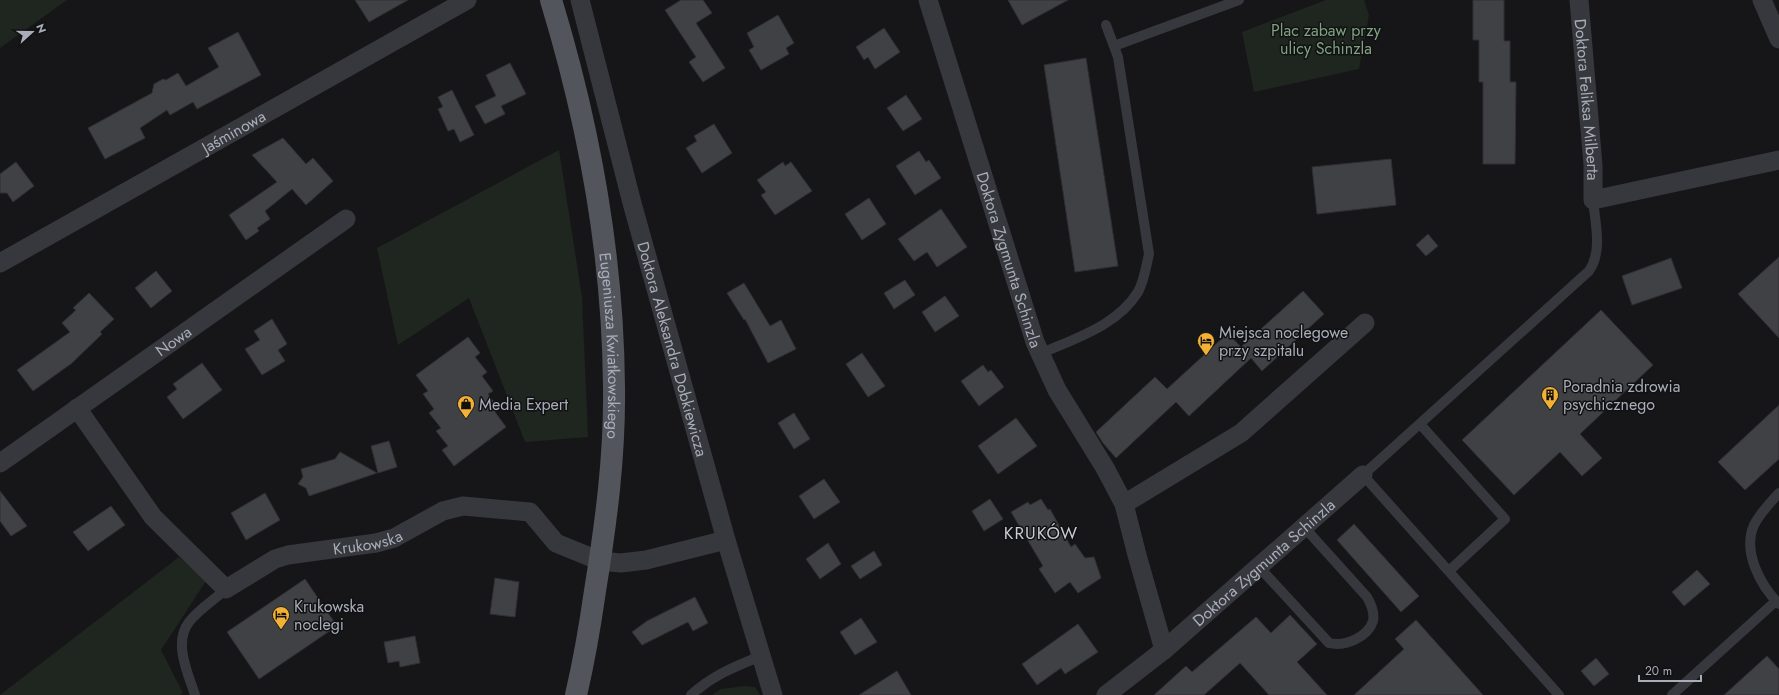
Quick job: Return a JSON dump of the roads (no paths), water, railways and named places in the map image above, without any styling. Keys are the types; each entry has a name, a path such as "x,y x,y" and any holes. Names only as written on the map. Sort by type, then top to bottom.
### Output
{"main road":[{"name":"Eugeniusza Kwiatkowskiego","path":"551,0 574,77 585,128 601,221 610,300 614,364 614,413 610,480 600,561 576,695"}],"street":[{"name":"Jaśminowa","path":"0,263 467,0"},
{"name":"Doktora Aleksandra Dobkiewicza","path":"580,0 632,203 726,540 773,695"},
{"name":"Doktora Zygmunta Schinzla","path":"928,0 1035,342 1057,390 1105,468 1124,504 1164,650"},
{"name":"Doktora Feliksa Milberta","path":"1579,0 1593,165 1593,200"},
{"path":"1762,0 1779,39"},
{"path":"1593,200 1779,160"},
{"name":"Nowa","path":"0,462 346,219"},
{"path":"1124,504 1241,433 1365,323"},
{"path":"77,408 153,517 226,589"},
{"name":"Doktora Zygmunta Schinzla","path":"1106,695 1164,650 1363,475"},
{"name":"Krukowska","path":"226,589 275,559 288,555 376,543 394,538 443,511 463,506 530,512 556,543 600,561 621,563 642,561 726,540"}],"lane":[{"path":"1114,46 1240,0"},
{"path":"1040,354 1100,327 1116,317 1128,306 1138,291 1145,274 1149,254 1118,57 1106,25"},
{"path":"1559,695 1363,475 1590,271 1597,253 1593,200"},
{"path":"1420,424 1505,519 1448,571"},
{"path":"1672,695 1777,603 1766,588 1758,573 1752,552 1751,540 1754,526 1764,509 1779,493"},
{"path":"1259,567 1329,643 1343,645 1359,637 1369,627 1372,621 1373,612 1371,604 1304,527"},
{"path":"195,695 181,646 182,634 189,622 226,589"},
{"path":"691,695 705,682 726,670 761,656"}],"place":[{"name":"Miejsca noclegowe przy szpitalu","path":"1206,356"},
{"name":"Poradnia zdrowia psychicznego","path":"1550,410"},
{"name":"Media Expert","path":"466,419"},
{"name":"Krukowska noclegi","path":"281,630"}],"district":[{"name":"KRUKÓW","path":"1041,533"}],"park label":[{"name":"Plac zabaw przy ulicy Schinzla","path":"1326,39"}]}
